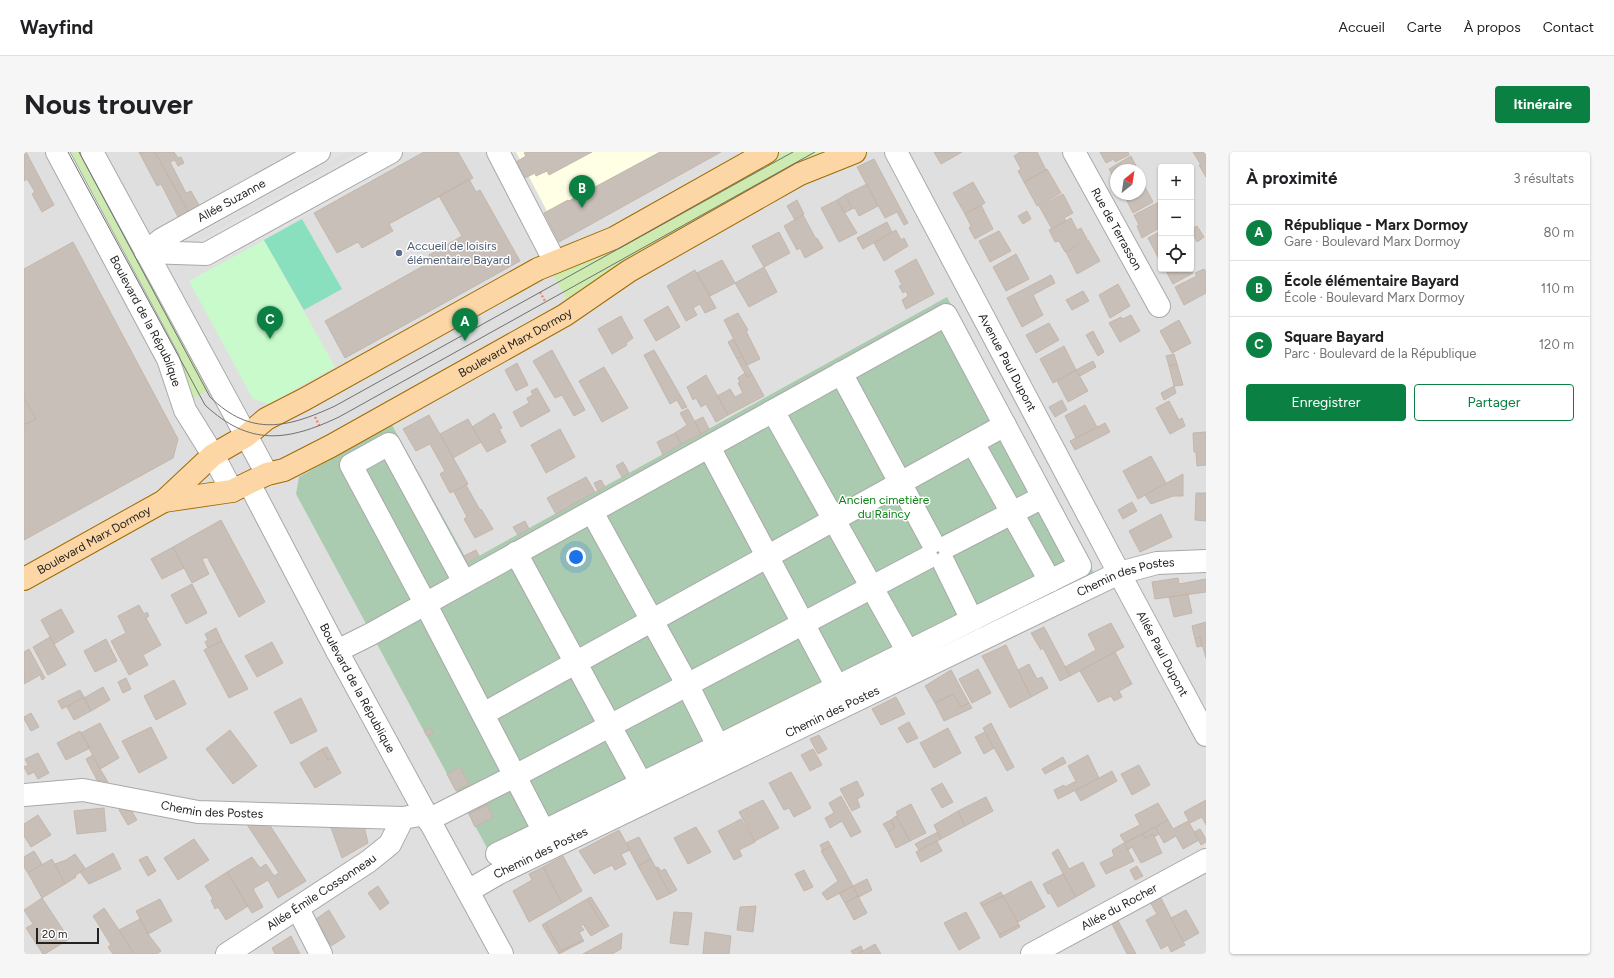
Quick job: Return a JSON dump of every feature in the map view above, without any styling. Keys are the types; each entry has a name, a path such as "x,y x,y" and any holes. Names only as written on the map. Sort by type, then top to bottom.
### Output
{"main road":[{"name":"Boulevard Marx Dormoy","path":"24,579 164,501 213,455 246,436 266,419 305,399 547,265 614,238 767,152"},
{"name":"Boulevard Marx Dormoy","path":"164,501 249,482 284,470 331,446 565,315 629,271 794,178 855,152"}],"street":[{"name":"Boulevard de la République","path":"56,152 168,359 185,410 213,455 249,482"},
{"name":"Boulevard de la République","path":"92,152 246,436 249,482 337,651 502,954"},
{"name":"Allée Suzanne","path":"146,252 162,239 319,152"},
{"path":"146,252 206,254 391,152"},
{"path":"498,152 547,265"},
{"name":"Avenue Paul Dupont","path":"896,152 1119,573"},
{"name":"Rue de Terrasson","path":"1074,152 1158,306"},
{"path":"337,651 372,634 425,603 946,315 1080,566 718,746 496,854"},
{"path":"841,373 938,552 972,620"},
{"path":"774,410 908,652"},
{"path":"483,714 1005,426"},
{"path":"973,443 1050,581"},
{"path":"464,582 389,444 351,465 425,603 543,830"},
{"path":"709,446 837,687"},
{"name":"Chemin des Postes","path":"24,795 83,790 198,812 403,818 427,817 515,776 1043,496"},
{"path":"592,512 687,684 718,746"},
{"path":"516,553 641,783"},
{"name":"Chemin des Postes","path":"468,891 506,870 1119,573 1157,563 1206,560"},
{"name":"Allée Paul Dupont","path":"1119,573 1206,735"},
{"name":"Allée Émile Cossonneau","path":"227,954 247,948 298,908 369,862 390,844 403,818"},
{"name":"Allée du Rocher","path":"1032,954 1206,860"},
{"path":"298,908 321,954"}],"path":[{"path":"547,265 544,279 535,283 550,309 559,304 565,315"}],"shaded area":[{"path":"24,152 1206,152 1206,954 24,954"},
{"path":"327,152 347,152 185,242 180,234"},
{"path":"358,152 382,152 205,250 199,240"},
{"path":"516,152 721,152 562,240"},
{"path":"373,171 376,178 212,266 209,260"}],"green space":[{"path":"63,152 86,152 213,388 189,399"},
{"path":"784,152 834,152 570,304 550,270 611,246"},
{"path":"302,219 342,289 304,310 264,240"},
{"path":"264,240 335,367 269,404 253,399 189,281"},
{"name":"Ancien cimetière du Raincy","path":"947,297 1094,573 915,662 493,859 296,494 299,477 392,425 468,562"}],"building":[{"path":"24,152 26,152 54,205 42,212 32,194 35,192 27,179 24,181"},
{"path":"139,152 155,152 189,213 179,219 161,184 157,186"},
{"path":"155,152 174,152 178,158 181,157 184,163 178,166 175,160 170,162 186,193 191,191 200,207 189,213"},
{"path":"424,152 458,152 473,178 389,224 393,231 362,248 358,242 337,253 314,213"},
{"path":"592,152 549,175 547,171 536,176 535,173 525,178 516,162 526,156 524,153"},
{"path":"660,152 721,152 559,242 544,213"},
{"path":"934,152 962,152 941,164"},
{"path":"1020,152 1037,152 1046,170 1024,182 1018,171 1021,169 1014,156"},
{"path":"1100,152 1128,152 1129,155 1115,162 1114,159 1106,163"},
{"path":"1193,152 1206,152 1206,177 1199,165 1201,165"},
{"path":"1131,156 1135,164 1117,164"},
{"path":"874,159 908,223 904,225 897,212 885,218 857,167"},
{"path":"1047,169 1061,193 1037,206 1024,182"},
{"path":"469,179 476,192 480,190 520,261 345,358 325,321 432,261 429,255 462,236 439,196"},
{"path":"973,182 985,203 965,214 953,193"},
{"path":"867,184 878,206 859,216 845,195"},
{"path":"1146,189 1153,202 1133,213 1126,200 1146,200"},
{"path":"1063,194 1073,213 1064,218 1066,221 1052,229 1039,206"},
{"path":"845,195 852,209 844,213 837,200"},
{"path":"797,200 804,214 795,220 787,206"},
{"path":"837,200 857,233 839,242 821,208"},
{"path":"1158,203 1158,229 1142,238 1137,226 1139,225 1134,215"},
{"path":"981,205 993,229 975,239 969,228 971,226 965,214"},
{"path":"1027,211 1031,219 1023,224 1018,216"},
{"path":"803,215 816,239 817,238 823,248 805,258 800,248 797,250 784,226"},
{"path":"1071,218 1077,230 1081,228 1087,239 1065,252 1059,241 1055,242 1049,230"},
{"path":"887,222 892,232 863,249 857,238"},
{"path":"1197,226 1204,237 1197,242 1194,236 1194,228"},
{"path":"896,230 901,240 904,238 908,246 884,261 874,243"},
{"path":"999,231 1011,251 990,262 979,241"},
{"path":"779,232 790,253 764,267 752,246"},
{"path":"1158,233 1158,257 1148,238"},
{"path":"1088,240 1100,261 1077,274 1066,252"},
{"path":"73,242 178,439 173,458 24,540 24,425 36,419 24,398 24,269"},
{"path":"1016,254 1029,279 1006,291 993,267"},
{"path":"916,259 934,294 906,309 902,300 908,296 906,291 903,293 899,286 902,285 895,271"},
{"path":"722,260 735,283 710,296 697,273"},
{"path":"764,267 777,292 749,307 735,283"},
{"path":"1204,269 1206,272 1206,293 1184,305 1175,287 1197,276 1195,273"},
{"path":"695,270 716,308 705,313 700,304 693,308 697,315 686,321 667,286"},
{"path":"1167,272 1192,272 1193,273 1173,284"},
{"path":"1051,275 1055,283 1033,295 1043,315 1022,327 1007,298"},
{"path":"1118,284 1130,306 1110,318 1099,295"},
{"path":"1083,291 1089,301 1072,310 1066,300"},
{"path":"668,306 680,327 656,341 644,320"},
{"path":"738,313 748,330 746,331 760,359 747,365 724,320"},
{"path":"1131,315 1140,331 1120,342 1109,323 1121,317 1123,319"},
{"path":"621,316 633,338 626,343 627,345 612,354 598,329"},
{"path":"1179,320 1191,343 1172,353 1160,331"},
{"path":"1049,323 1059,340 1036,353 1026,335"},
{"path":"1093,331 1104,352 1098,356 1086,335"},
{"path":"733,339 742,356 737,359 728,342"},
{"path":"1064,346 1076,370 1053,383 1040,359"},
{"path":"552,350 585,410 574,416 562,395 555,398 533,361"},
{"path":"654,350 687,407 682,409 677,400 670,404 644,355"},
{"path":"1174,354 1177,364 1169,366 1166,356"},
{"path":"742,356 752,374 747,377 737,359"},
{"path":"1093,361 1096,367 1080,376 1076,370"},
{"path":"517,363 528,385 516,391 505,370"},
{"path":"1177,364 1183,385 1174,386 1169,366"},
{"path":"604,367 628,408 602,422 579,381"},
{"path":"1076,370 1088,391 1068,402 1057,381"},
{"path":"745,373 747,377 752,374 764,396 728,415 717,396 730,389 735,397 743,393 738,383 740,382 738,378"},
{"path":"706,375 728,415 716,422 706,404 701,407 696,398 693,400 687,387"},
{"path":"1174,386 1176,393 1164,400 1161,393"},
{"path":"537,388 550,411 521,427 513,412 529,403 527,398 533,395 531,391"},
{"path":"24,398 36,419 24,425"},
{"path":"1062,400 1067,410 1055,417 1049,407"},
{"path":"1169,401 1179,420 1182,418 1185,426 1170,434 1156,408"},
{"path":"1085,405 1097,427 1076,438 1065,416"},
{"path":"688,409 701,434 681,444 675,433 687,425 680,413"},
{"path":"494,413 502,428 499,429 506,442 487,452 472,427"},
{"path":"429,415 468,484 450,493 440,474 445,471 430,444 416,451 403,429"},
{"path":"703,417 709,429 701,434 695,421"},
{"path":"468,419 481,442 453,458 440,434"},
{"path":"1105,423 1110,432 1075,450 1070,441"},
{"path":"560,429 575,457 546,473 531,445"},
{"path":"1206,432 1206,465 1197,466 1196,452 1194,452 1193,433"},
{"path":"675,433 681,444 663,455 657,442"},
{"path":"1151,456 1166,483 1138,499 1123,471"},
{"path":"623,462 629,473 622,477 616,466"},
{"path":"1183,474 1183,496 1173,496 1151,504 1145,495"},
{"path":"586,477 595,492 556,514 547,498"},
{"path":"601,480 605,487 598,491 594,483"},
{"path":"466,485 493,529 475,538 464,519 467,517 454,492"},
{"path":"1196,493 1206,493 1206,521 1195,520"},
{"path":"1132,502 1137,511 1123,519 1118,510"},
{"path":"1161,514 1172,537 1140,552 1129,531"},
{"path":"221,520 265,602 239,617 207,557 202,559 209,574 192,583 173,547"},
{"path":"525,521 529,529 518,535 513,527"},
{"path":"173,547 184,568 162,579 151,559"},
{"path":"476,550 479,556 467,563 464,556"},
{"path":"1178,578 1179,584 1206,579 1206,592 1155,599 1152,582"},
{"path":"192,584 207,613 186,624 171,595"},
{"path":"1188,594 1192,613 1174,617 1169,597"},
{"path":"139,605 144,614 147,612 149,616 146,618 161,645 143,655 148,665 129,675 111,641 126,633 118,616"},
{"path":"61,609 74,632 54,644 41,620"},
{"path":"1206,622 1206,658 1200,637 1195,639 1192,626"},
{"path":"1111,623 1124,647 1070,676 1065,667 1096,650 1088,634"},
{"path":"1044,627 1070,676 1060,681 1043,648 1041,650 1031,633"},
{"path":"216,628 222,641 208,648 205,642 208,640 205,634"},
{"path":"50,637 66,665 48,675 33,647"},
{"path":"1200,637 1202,646 1197,647 1195,639"},
{"path":"106,639 117,661 95,672 84,651"},
{"path":"222,641 248,689 229,698 204,650"},
{"path":"272,642 283,663 257,677 245,656"},
{"path":"1006,645 1031,697 1010,708 982,656"},
{"path":"29,649 45,678 42,680 40,675 24,684 24,652"},
{"path":"1115,652 1132,684 1119,691 1122,697 1114,701 1111,696 1098,702 1080,671"},
{"path":"1029,664 1037,679 1042,677 1048,688 1031,697 1018,670"},
{"path":"978,669 991,693 972,703 959,679"},
{"path":"951,670 969,703 961,707 953,694 935,703 925,686"},
{"path":"126,678 131,689 123,693 118,682"},
{"path":"174,680 186,704 156,720 144,696"},
{"path":"103,687 110,700 91,711 84,698"},
{"path":"80,690 84,697 62,709 58,701"},
{"path":"953,694 961,707 969,703 972,708 944,721 935,703"},
{"path":"84,697 91,711 74,720 67,707"},
{"path":"896,697 905,714 881,725 872,709"},
{"path":"301,698 317,731 291,744 274,712"},
{"path":"31,713 39,727 31,731 24,717"},
{"path":"909,722 918,738 907,743 898,728"},
{"path":"100,723 119,758 100,769 81,733"},
{"path":"991,723 1014,767 1007,771 983,728"},
{"path":"151,727 167,758 139,773 122,741"},
{"path":"431,728 433,733 427,736 424,731"},
{"path":"948,728 961,753 934,768 920,743"},
{"path":"230,730 257,766 233,784 206,749"},
{"path":"80,731 90,748 66,760 57,743"},
{"path":"985,732 994,748 984,754 975,737"},
{"path":"819,735 827,749 818,754 810,739"},
{"path":"327,747 333,758 328,760 322,749"},
{"path":"322,749 328,760 333,758 341,773 315,788 300,763"},
{"path":"813,749 822,765 810,771 801,755"},
{"path":"38,753 49,773 38,779 34,772 28,775 24,767 28,765 25,759"},
{"path":"93,755 108,782 97,780 86,759"},
{"path":"1088,755 1099,778 1058,799 1054,790 1064,785 1065,787 1076,781 1068,766"},
{"path":"1063,757 1066,763 1045,774 1042,769"},
{"path":"1139,765 1150,785 1132,795 1121,774"},
{"path":"460,767 469,784 456,791 447,774"},
{"path":"1112,771 1117,781 1081,801 1075,791"},
{"path":"791,772 811,808 794,817 789,808 784,810 769,783"},
{"path":"857,781 864,795 857,799 860,807 852,811 840,789"},
{"path":"942,783 953,802 942,808 931,789"},
{"path":"841,796 861,832 851,837 842,821 830,828 825,818 834,813 829,803"},
{"path":"986,797 993,811 965,826 958,811"},
{"path":"483,798 487,805 469,814 465,807"},
{"path":"763,800 779,828 755,841 739,812"},
{"path":"1206,800 1206,825 1202,817 1190,823 1184,812"},
{"path":"1158,803 1168,820 1125,843 1120,835 1140,825 1135,815"},
{"path":"911,804 926,833 910,841 896,816 898,816 896,812"},
{"path":"128,805 137,820 128,825 119,810"},
{"path":"487,805 493,817 475,827 469,814"},
{"path":"104,808 106,831 77,834 74,811"},
{"path":"958,811 965,826 941,839 934,825"},
{"path":"38,815 51,835 31,847 24,836 24,824"},
{"path":"896,816 910,841 896,848 888,832 895,828 891,820"},
{"path":"741,819 755,842 739,850 742,856 734,860 718,831"},
{"path":"891,820 895,828 888,832 883,824"},
{"path":"1168,820 1173,829 1188,821 1199,840 1183,849 1176,836 1164,843 1155,827"},
{"path":"246,823 269,824 306,881 278,898 268,880 253,889 263,907 252,913 227,872 252,857 260,868 266,864 274,876 279,873"},
{"path":"330,825 364,826 368,843 342,858"},
{"path":"696,827 711,852 688,864 674,838"},
{"path":"1155,827 1159,834 1154,837 1153,834 1145,838 1143,834"},
{"path":"1200,829 1206,839 1206,842 1201,845 1194,832"},
{"path":"619,830 630,850 621,854 626,864 615,870 612,865 594,874 579,851"},
{"path":"938,832 941,839 919,850 915,844"},
{"path":"1143,834 1145,838 1153,834 1162,853 1141,863 1132,847 1128,850 1124,843"},
{"path":"639,837 651,859 638,866 626,843"},
{"path":"194,839 209,860 178,880 164,858"},
{"path":"828,841 831,846 823,851 820,845"},
{"path":"937,841 942,851 921,862 916,852"},
{"path":"1124,843 1134,861 1106,874 1100,863 1114,856 1112,850"},
{"path":"831,846 853,886 827,900 822,893 838,881 821,851"},
{"path":"1058,849 1069,869 1083,862 1095,886 1076,897 1052,853"},
{"path":"34,851 42,864 28,873 24,867 24,857"},
{"path":"113,853 121,869 89,884 80,872"},
{"path":"75,854 85,868 75,876 76,877 65,884 55,864 66,860"},
{"path":"147,856 156,871 148,876 139,860"},
{"path":"563,856 582,891 562,903 543,867"},
{"path":"52,859 65,884 42,898 28,873"},
{"path":"651,859 670,894 657,900 638,866"},
{"path":"1137,866 1143,876 1135,880 1130,870"},
{"path":"543,867 562,903 529,922 513,891 532,880 529,874"},
{"path":"658,867 661,871 665,869 677,890 670,894 656,868"},
{"path":"804,870 813,887 804,891 795,874"},
{"path":"227,872 248,906 226,920 218,907 215,909 211,900 213,899 205,886"},
{"path":"1063,874 1076,897 1058,907 1050,893 1048,894 1043,884"},
{"path":"867,879 872,890 859,897 853,886"},
{"path":"1031,881 1045,907 1018,922 1003,896"},
{"path":"378,886 389,903 380,910 368,893"},
{"path":"853,886 858,896 845,903 839,893"},
{"path":"1001,892 1003,896 982,906 980,903"},
{"path":"858,896 867,913 854,920 845,903"},
{"path":"1003,896 1019,925 999,935 982,906"},
{"path":"1160,896 1185,945 1171,952 1168,945 1161,949 1146,920 1157,914 1150,902"},
{"path":"591,897 609,926 605,928 587,899"},
{"path":"42,898 69,939 45,954 43,954 26,928 33,924 24,910"},
{"path":"160,899 172,921 148,934 136,911"},
{"path":"587,899 605,928 591,936 583,924 581,926 584,930 579,932 583,940 561,951 545,923"},
{"path":"756,906 753,932 737,930 740,907"},
{"path":"104,908 134,954 113,954 108,947 111,945 93,916"},
{"path":"329,910 345,937 331,946 316,919"},
{"path":"1186,910 1199,933 1183,942 1171,918"},
{"path":"674,912 692,913 688,945 670,943"},
{"path":"966,912 980,938 959,950 944,923"},
{"path":"140,919 148,934 161,951 157,954 134,954 119,930"},
{"path":"1117,919 1136,954 1127,954 1111,922"},
{"path":"545,923 561,951 583,940 584,941 559,954 542,925"},
{"path":"1019,925 1020,927 1000,938 999,935"},
{"path":"705,932 731,936 729,954 703,954"},
{"path":"622,933 621,949 612,954 583,954"},
{"path":"291,936 300,954 275,954 272,948"},
{"path":"875,944 881,954 857,954 863,951"},
{"path":"861,946 863,951 853,954 851,951"}],"tram line":[{"path":"68,152 205,405 222,419 238,428 254,434 270,436 286,435 303,431 339,417 815,152"},
{"path":"79,152 210,397 225,410 240,418 255,423 270,425 301,420 335,406 793,152"}],"place":[{"name":"École élémentaire Bayard","path":"582,208"},
{"name":"Accueil de loisirs élémentaire Bayard","path":"399,253"},
{"name":"Square Bayard","path":"270,339"},
{"name":"République - Marx Dormoy","path":"465,341"}]}
